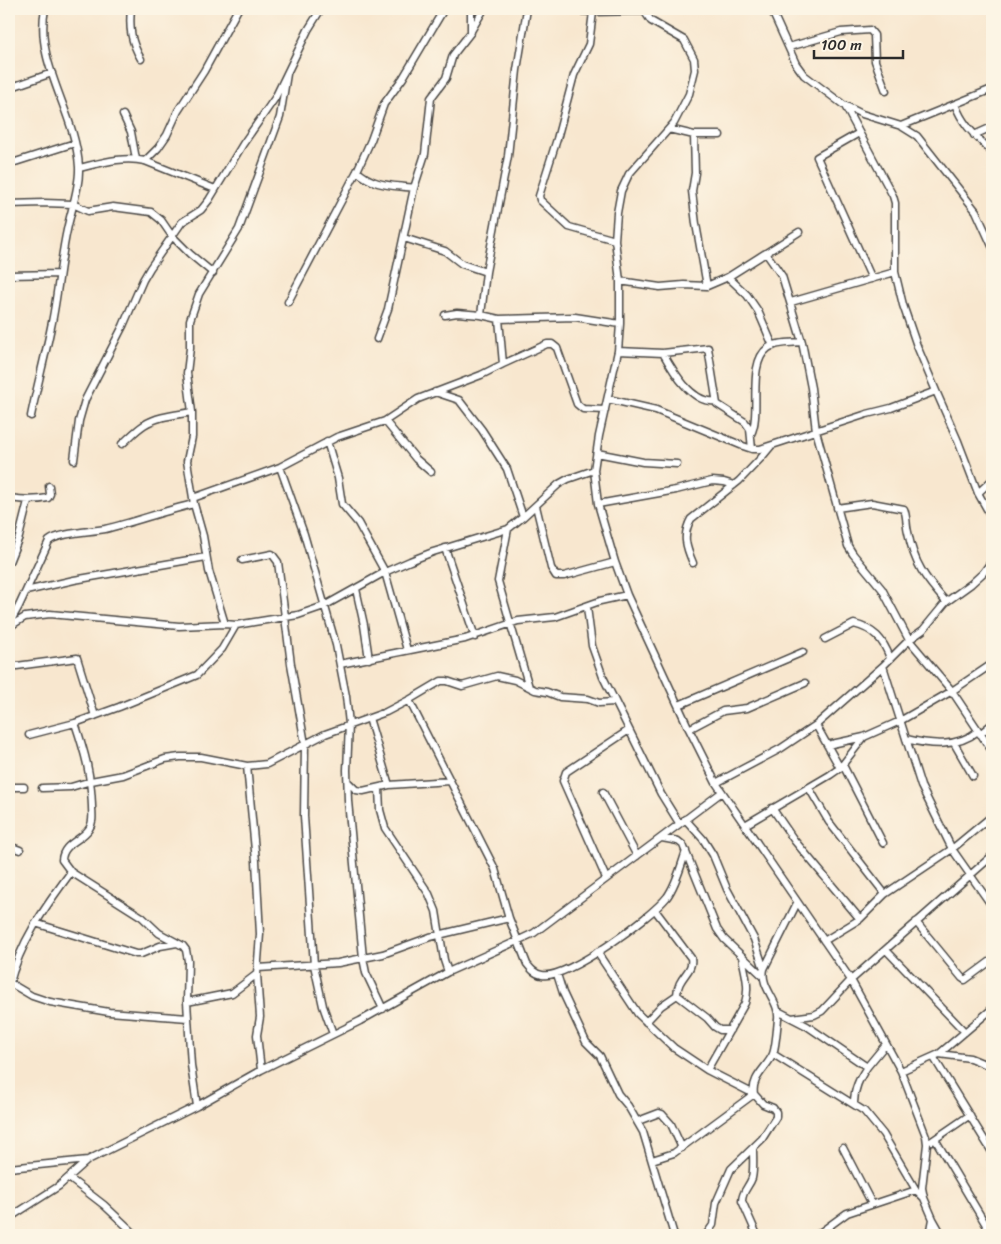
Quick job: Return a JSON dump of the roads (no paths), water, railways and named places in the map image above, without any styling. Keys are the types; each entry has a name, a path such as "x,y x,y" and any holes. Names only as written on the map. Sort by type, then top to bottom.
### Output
{"street":[{"path":"31,416 51,328 79,168 75,143 66,110 52,73 43,34 45,9"},
{"path":"131,9 132,40 142,59"},
{"path":"145,161 158,148 167,135 178,111 204,71 238,9"},
{"path":"74,460 79,421 87,395 123,326 143,280 182,222 202,210 262,115 275,98 308,30 321,9"},
{"path":"288,302 357,171 384,104 404,78 444,9"},
{"path":"471,9 471,32"},
{"path":"377,339 388,309 414,188 425,154 431,98 446,78 453,55 471,32 484,9"},
{"path":"481,315 486,272 508,156 517,70 527,9"},
{"path":"552,9 593,12 643,10 655,24 684,40 694,59 696,70 689,94 669,129 629,174 621,191 615,240 620,281 620,324 618,351 596,453 594,470 598,504 628,595 689,729 716,783 851,980 901,1071 926,1136 927,1144 922,1188 924,1198 942,1235"},
{"path":"771,9 796,64 804,76 845,106 862,114 901,126 917,136 976,211 992,246"},
{"path":"593,12 588,44 574,74 557,139 539,196 540,200 569,227 615,240"},
{"path":"789,47 841,32 870,30 874,34 875,62 886,91"},
{"path":"9,88 52,73"},
{"path":"225,624 209,571 203,536 193,501 187,456 191,443 192,412 187,373 190,348 190,320 199,294 239,229 278,125 287,74"},
{"path":"901,126 992,90"},
{"path":"955,104 959,117 966,128 992,152"},
{"path":"845,106 893,196 895,203 895,272 898,289 909,324 936,391 978,493 992,518"},
{"path":"123,115 131,132 136,159"},
{"path":"974,135 992,127"},
{"path":"669,129 694,135 720,135"},
{"path":"860,133 817,157 872,279"},
{"path":"694,135 695,173 692,191 707,286"},
{"path":"9,164 75,143"},
{"path":"79,168 125,159 136,159 215,189"},
{"path":"357,171 374,183 414,188"},
{"path":"9,204 73,204 88,211 112,207 150,212 161,220 172,236 190,254 213,272"},
{"path":"620,281 660,287 707,286 728,277 799,232"},
{"path":"404,238 445,251 462,264 486,272"},
{"path":"766,253 782,276 791,302 802,342 811,388 816,431 848,546 882,589 909,640 952,691 992,751"},
{"path":"791,302 895,272"},
{"path":"9,275 59,274"},
{"path":"728,277 747,295 758,311 773,346"},
{"path":"445,315 457,313 499,319 575,317 620,324"},
{"path":"499,319 503,364"},
{"path":"751,434 755,425 754,392 758,365 766,350 773,346 802,342"},
{"path":"594,470 559,484 536,506 508,528 445,548 385,572 324,606 302,614 236,625 179,626 50,614 28,616 10,625 9,622 26,591 44,550 52,539 132,522 193,501 280,467 328,441 385,421 408,404 481,375 547,344 552,344 557,348 577,404 583,409 605,410"},
{"path":"618,351 663,354 708,348 715,401 719,407 741,419 749,427 752,449"},
{"path":"663,354 687,388 705,401 715,401"},
{"path":"608,399 656,410 752,449 760,449 891,408 936,391"},
{"path":"435,392 460,400 482,430 507,469 523,517"},
{"path":"122,444 153,421 192,412"},
{"path":"385,421 416,459 432,472"},
{"path":"328,441 338,478 342,504 358,522 385,572 407,650"},
{"path":"693,563 686,544 687,526 691,519 734,486 749,472 771,446"},
{"path":"596,453 643,462 677,464"},
{"path":"280,467 304,534 340,664 349,724 348,782 363,958 366,973 383,1009"},
{"path":"978,493 992,480"},
{"path":"598,504 676,490 712,481 724,482 734,486"},
{"path":"9,498 28,501 48,498 50,494 49,486"},
{"path":"9,562 19,537 28,501"},
{"path":"837,508 872,503 904,509 913,553 925,577 946,602"},
{"path":"536,506 551,568 556,576 564,576 616,562"},
{"path":"508,528 498,576 498,586 529,687"},
{"path":"445,548 475,637"},
{"path":"242,560 268,554 274,555 276,558 291,664 305,744 304,816 314,965 333,1034"},
{"path":"26,591 83,578 206,557"},
{"path":"716,783 780,749 816,725 883,666 909,640 923,630 946,602 970,584 992,561"},
{"path":"356,589 369,659"},
{"path":"340,664 475,637 525,619 555,617 600,601 628,595"},
{"path":"587,607 592,646 614,702 661,794 682,821 703,839 714,855 727,890 754,939 764,981 778,1011 773,1054 754,1082 754,1094"},
{"path":"825,640 854,624 861,626 881,639 890,658"},
{"path":"29,735 95,716 197,676 222,649 236,625"},
{"path":"679,705 803,652"},
{"path":"9,667 77,658 95,716"},
{"path":"827,745 864,737 900,721 952,691 992,664"},
{"path":"883,666 921,786 952,849 992,906"},
{"path":"42,788 65,788 123,775 152,763 180,757 201,757 247,766 267,764 349,724 369,718 409,700 441,681 462,686 497,676 515,680 529,687 560,697 588,699 599,703 614,702"},
{"path":"689,729 723,711 747,708 805,683"},
{"path":"409,700 495,869 517,942 527,964 540,976 557,974 597,952 629,931 655,910 668,896 686,851"},
{"path":"369,718 389,785"},
{"path":"74,723 85,754 91,781 92,824 85,834 71,844 62,854 62,860 71,872 142,918 164,936 183,946 188,955 187,1002 191,1065 197,1106"},
{"path":"906,739 924,743 954,743 967,739 992,724"},
{"path":"816,725 883,843"},
{"path":"606,878 563,781 566,772 629,730"},
{"path":"745,825 809,788 841,766 864,737"},
{"path":"954,743 973,776"},
{"path":"247,766 260,934 258,971 260,1012 257,1035 261,1070"},
{"path":"348,782 359,791 389,785 450,780"},
{"path":"9,787 24,787"},
{"path":"379,788 380,810 385,828 429,894 436,911 448,972"},
{"path":"809,788 829,822 885,894"},
{"path":"603,792 637,856"},
{"path":"9,1218 69,1178 88,1160 197,1106 261,1070 383,1009 448,972 534,933 722,792"},
{"path":"772,808 794,840 860,919"},
{"path":"824,942 860,919 885,894 952,849 992,816"},
{"path":"662,838 681,843 724,939 763,972"},
{"path":"9,846 20,850"},
{"path":"792,1018 814,1015 822,1011 851,980 992,856"},
{"path":"71,872 35,923 23,944 9,985 50,1002 109,1012 188,1018"},
{"path":"763,972 797,903"},
{"path":"655,910 692,958 690,969 677,987 677,995"},
{"path":"187,1002 232,992 258,971 333,964 363,958 393,951 440,935 509,918"},
{"path":"916,922 965,980 992,960"},
{"path":"35,923 136,954 142,954 160,946 177,943"},
{"path":"886,950 965,1032"},
{"path":"597,952 618,986 646,1022 674,1048 708,1070 754,1094 776,1112 776,1117 762,1139 731,1169 716,1202 713,1225 706,1235"},
{"path":"708,1070 745,1003 748,986 742,956"},
{"path":"557,974 566,1000 586,1042 600,1056 618,1094 638,1121 643,1132 674,1235"},
{"path":"646,1022 661,1006 677,995"},
{"path":"677,995 708,1018 720,1030 730,1030"},
{"path":"901,1071 936,1056 992,1009"},
{"path":"778,1011 808,1026 866,1067"},
{"path":"854,1103 854,1093 857,1084 866,1067 886,1044"},
{"path":"773,1054 864,1111 883,1134 916,1190 924,1198"},
{"path":"936,1056 970,1058 992,1067"},
{"path":"936,1056 992,1152"},
{"path":"652,1160 674,1153 682,1148 754,1094"},
{"path":"638,1121 662,1114 671,1124 682,1148"},
{"path":"927,1144 970,1115"},
{"path":"935,1139 992,1235"},
{"path":"843,1148 872,1204"},
{"path":"753,1149 753,1171 749,1184 742,1196 742,1201 757,1235"},
{"path":"9,1168 88,1160"},
{"path":"69,1178 136,1235"},
{"path":"817,1235 847,1213 916,1190"},
{"path":"930,1235 933,1219"}]}
